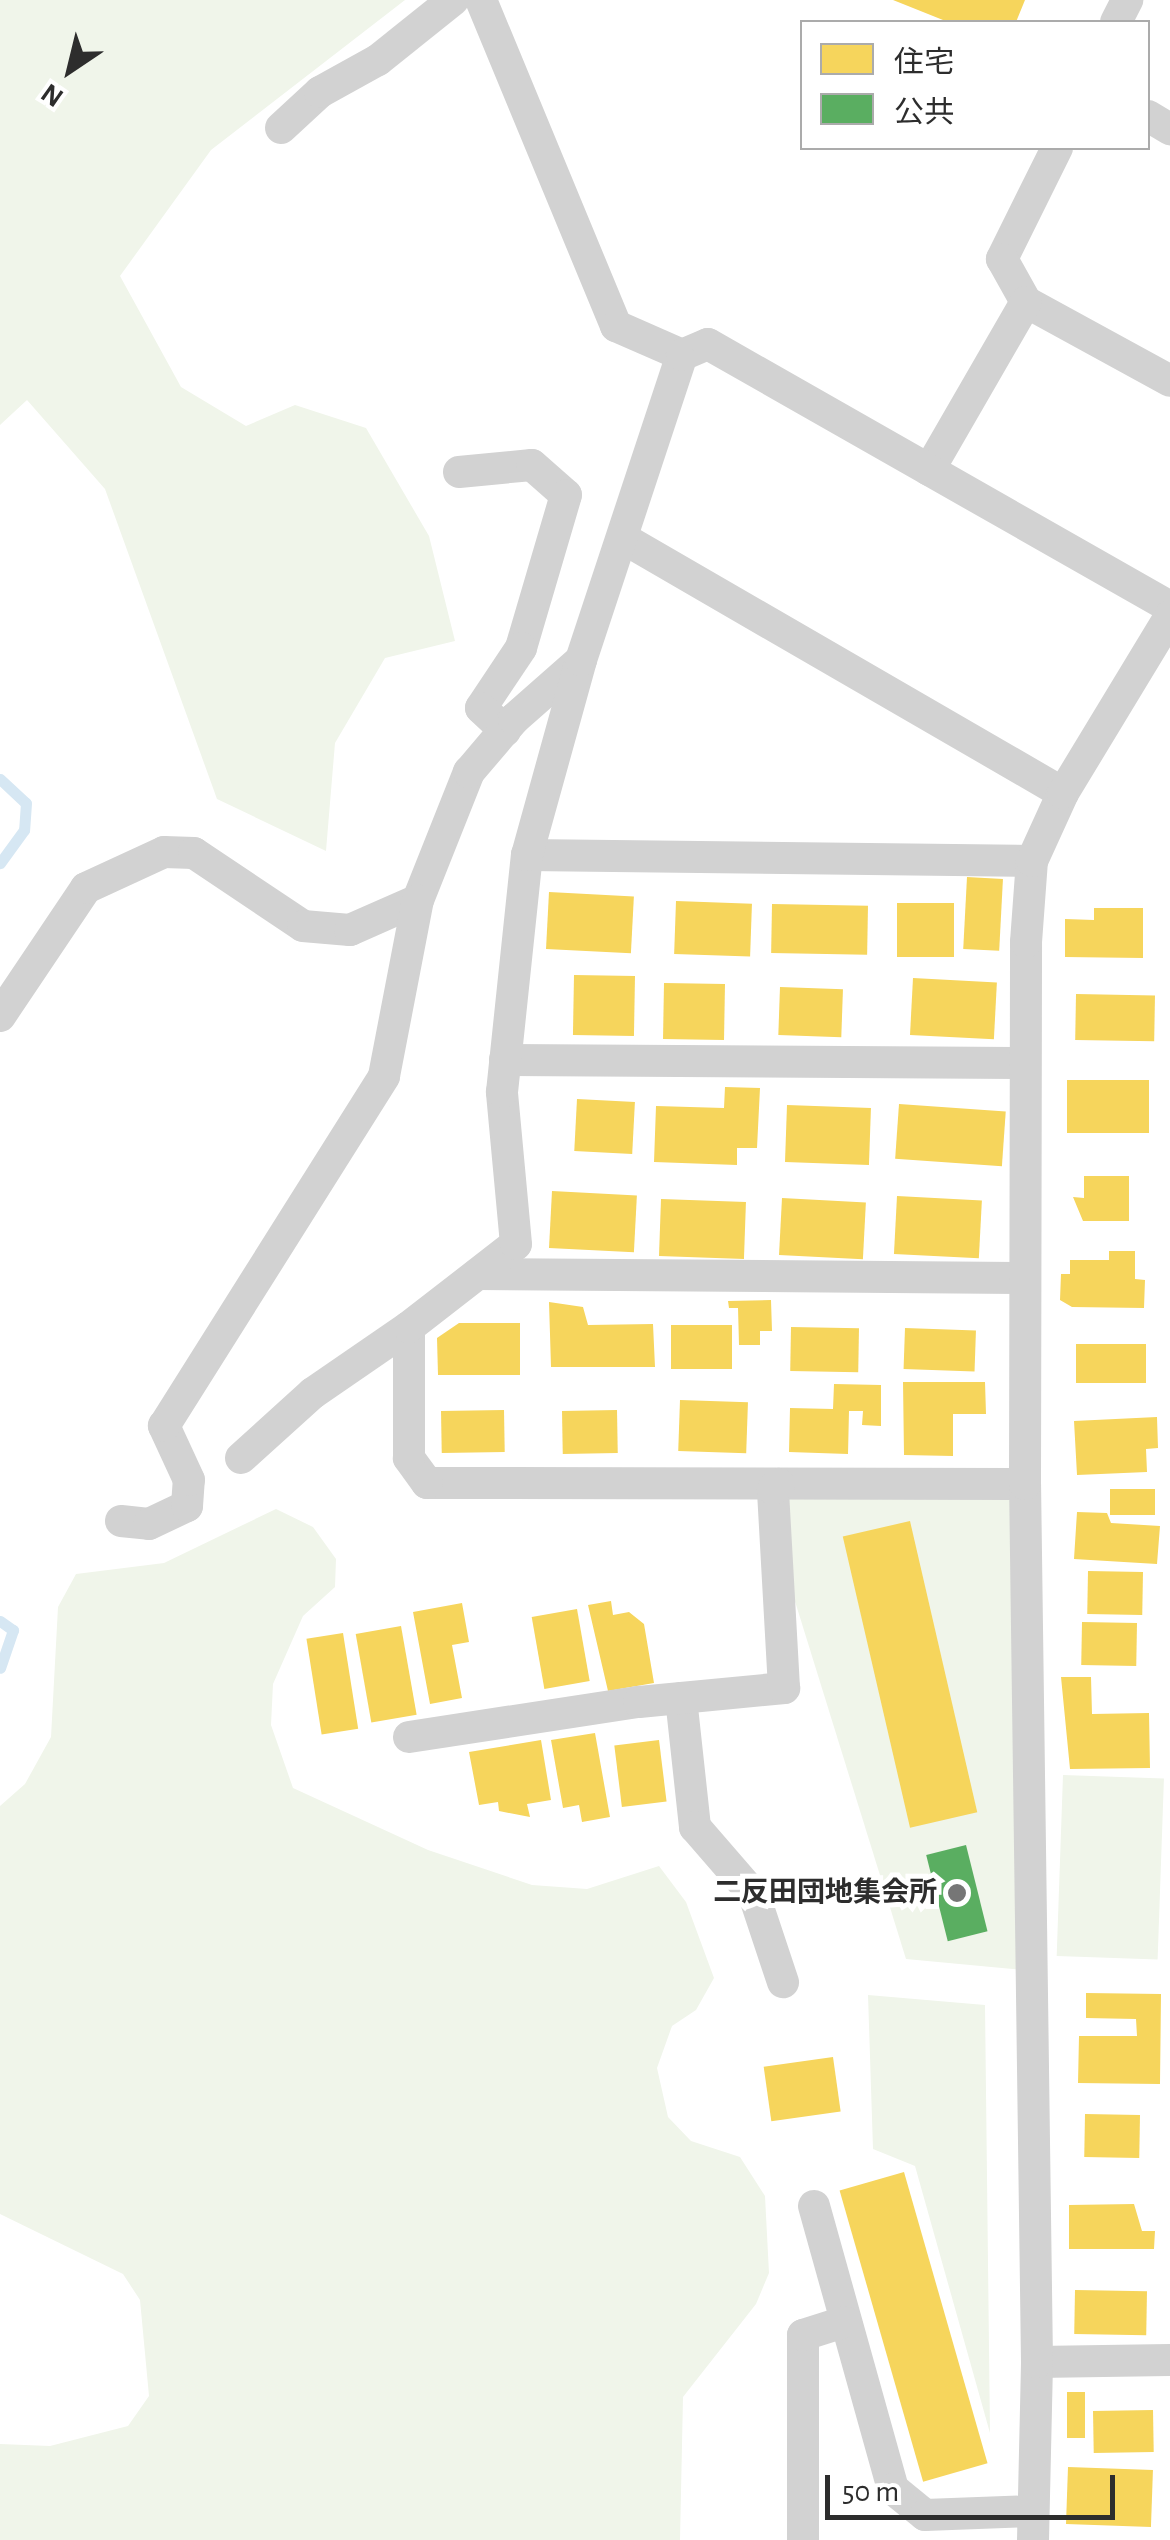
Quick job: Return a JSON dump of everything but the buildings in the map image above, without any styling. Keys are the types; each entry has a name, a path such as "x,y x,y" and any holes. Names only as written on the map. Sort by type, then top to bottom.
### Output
{"street":[{"path":"281,128 320,92 378,60 453,0"},
{"path":"481,0 616,326 682,355 708,344 1170,607"},
{"path":"1055,150 1002,259 1026,302 1170,381"},
{"path":"929,470 1026,302"},
{"path":"241,1458 313,1393 409,1327 516,1244 502,1092 527,855 581,660 626,540 682,355"},
{"path":"459,472 532,464 566,495 520,648 481,708 505,730"},
{"path":"626,540 1063,793"},
{"path":"814,2206 894,2490 925,2515 1033,2526 1037,2362 1024,1484 1024,1063 1032,861 1063,793 1170,616"},
{"path":"122,1520 149,1524 186,1506 189,1480 164,1426 384,1076 418,900 468,772 505,730 581,660"},
{"path":"0,1016 86,888 164,852 194,854 303,926 350,930 382,921 418,900"},
{"path":"527,855 1032,861"},
{"path":"506,1060 1024,1063"},
{"path":"478,1274 1024,1278"},
{"path":"409,1327 408,1458 427,1483 1024,1484"},
{"path":"409,1737 682,1698 784,1688 773,1489 779,1484"},
{"path":"682,1698 695,1826 754,1895 782,1982"},
{"path":"802,2540 803,2335 844,2322"},
{"path":"1037,2362 1170,2360"}],"shaded area":[{"path":"0,0 405,0 211,150 120,276 181,387 246,426 295,405 366,428 429,536 455,641 385,658 335,743 326,851 217,799 105,489 27,400 0,425"},
{"path":"780,1491 1014,1498 1024,1970 906,1959 789,1582"},
{"path":"276,1509 313,1527 336,1559 335,1587 303,1616 273,1684 271,1725 293,1788 428,1850 532,1885 587,1889 659,1866 686,1902 714,1978 696,2010 672,2026 657,2068 668,2117 691,2141 740,2157 765,2196 769,2273 756,2304 683,2397 680,2540 0,2540 0,2444 50,2446 128,2426 149,2396 140,2300 123,2274 0,2214 0,1806 25,1784 51,1737 58,1607 76,1574 164,1563"},
{"path":"1063,1775 1164,1779 1158,1959 1057,1956"},
{"path":"868,1995 985,2005 990,2433 915,2166 873,2149"}],"waterway":[{"path":"0,779 26,803 24,830 0,863"},
{"path":"0,1621 13,1630 0,1668"}],"place":[{"name":"二反田団地集会所","path":"957,1893"}]}
